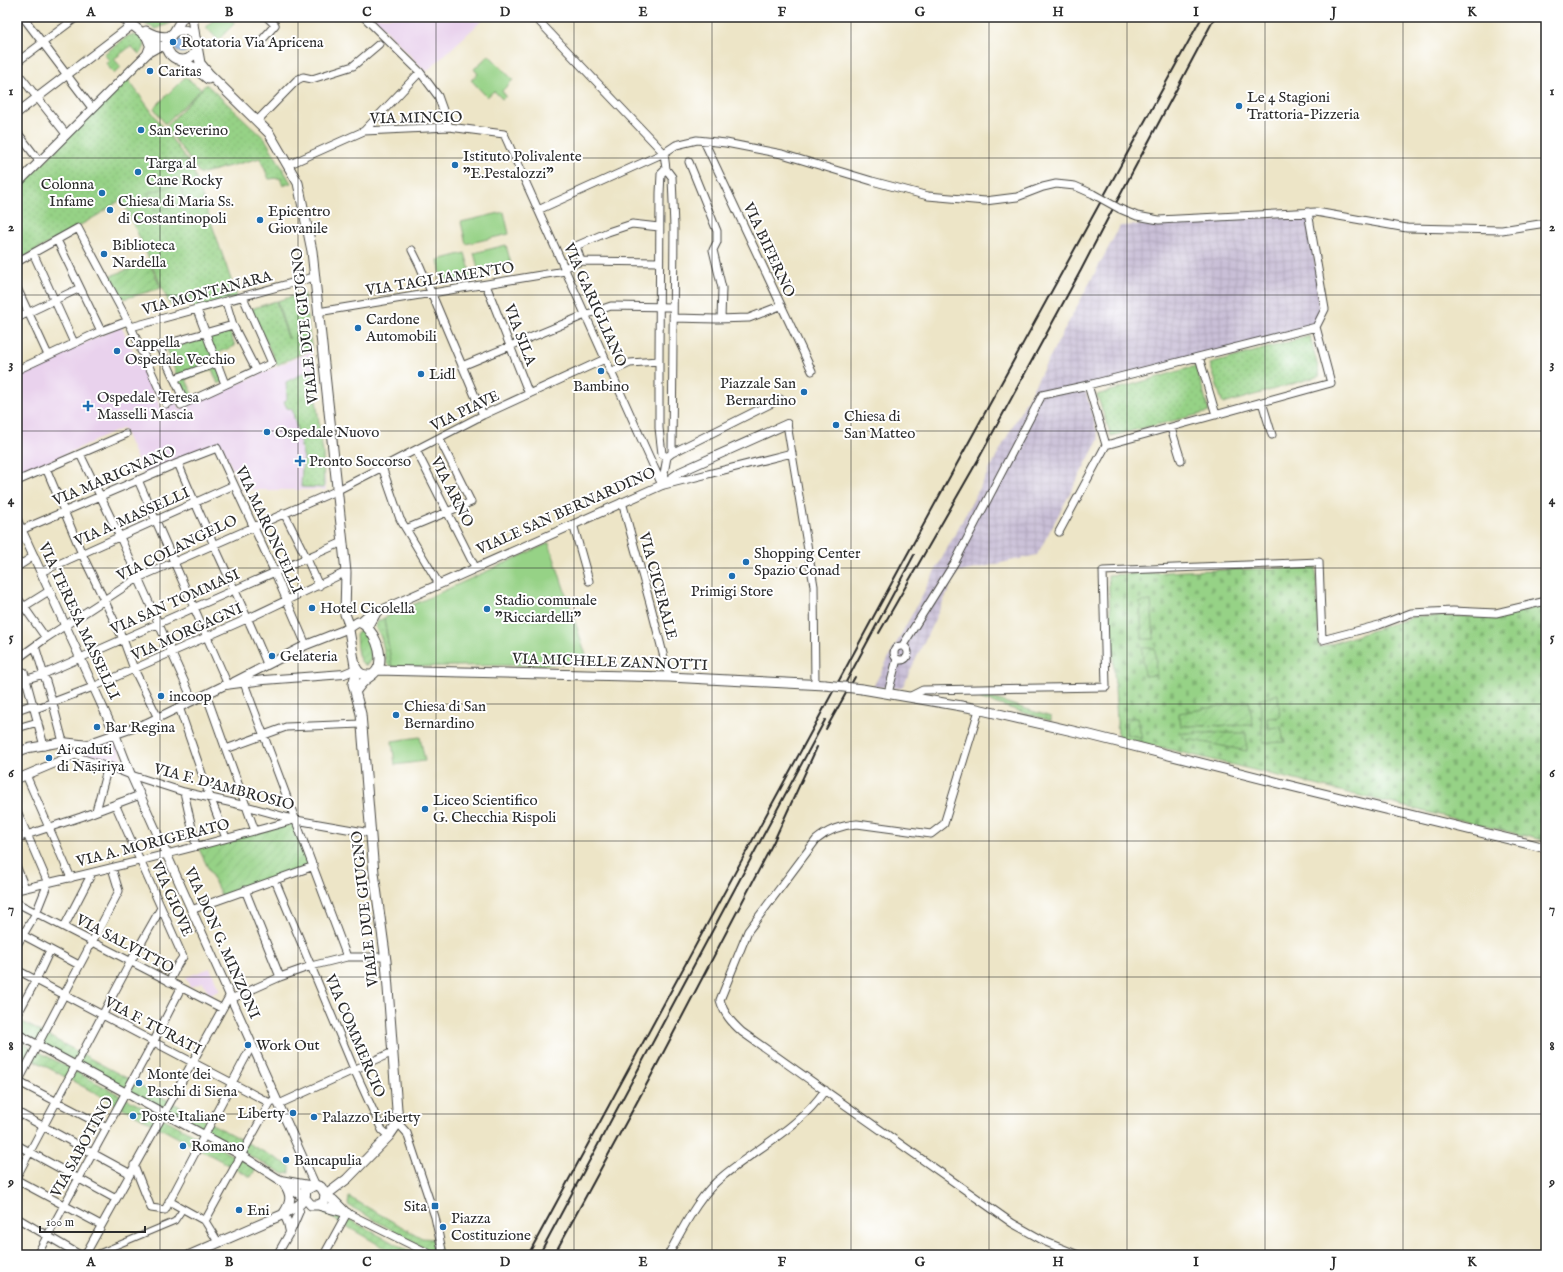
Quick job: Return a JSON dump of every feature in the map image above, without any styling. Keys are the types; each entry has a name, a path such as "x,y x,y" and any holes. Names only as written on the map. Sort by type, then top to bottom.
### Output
{"main road":[{"name":"VIALE DUE GIUGNO","path":"122,17 146,36 168,41 183,30 188,31 196,41 200,64 269,133 298,183 312,251 346,572 345,614 354,625 350,642 357,670 353,684 361,714 374,874 385,957 398,1123"},
{"name":"VIALE DUE GIUGNO","path":"122,17 155,36 166,37 168,41 169,53 178,60 193,67 229,93"},
{"path":"168,41 183,17"},
{"path":"178,60 187,60 191,58 197,50 192,17"},
{"path":"354,625 368,628 376,642 380,658 385,665 394,670"},
{"path":"355,692 361,684 374,673 380,658"},
{"name":"VIA MICHELE ZANNOTTI","path":"357,670 362,675 394,670 669,677 862,688 979,710 1090,735 1546,848"},
{"path":"326,1195 347,1179 389,1136 398,1123"},
{"path":"190,1255 284,1214 300,1204 305,1198 306,1190 315,1186 333,1185 347,1179"},
{"path":"280,1180 315,1186 324,1189 326,1195 324,1202 317,1206 284,1214"},
{"path":"280,1180 305,1198 309,1204 347,1214"},
{"path":"280,1180 289,1191 290,1199 289,1206 284,1214"},
{"path":"326,1195 347,1214"}],"street":[{"path":"23,17 92,108"},
{"path":"17,62 77,17"},
{"path":"262,40 275,25 267,17"},
{"path":"364,17 420,72 438,96 450,127"},
{"path":"535,17 664,153 666,169 672,177 674,228 670,455 662,485 792,453"},
{"path":"17,113 132,26"},
{"path":"146,36 150,46 147,54"},
{"path":"17,184 147,54 168,41"},
{"path":"257,121 297,80 302,77 312,79 353,66 379,44"},
{"path":"17,72 66,134"},
{"path":"364,131 420,72"},
{"name":"VIA MINCIO","path":"288,165 364,131 450,127 504,134"},
{"path":"17,132 39,161"},
{"name":"VIA GARIGLIANO","path":"504,134 662,485"},
{"path":"538,210 664,153 676,145 697,140 726,143 782,154 928,196 985,201 1017,198 1043,187 1056,184 1075,186 1137,216 1158,220 1316,212 1406,228 1502,230 1546,223"},
{"name":"VIA BIFERNO","path":"704,141 780,306 812,370"},
{"path":"689,162 717,231 718,242 713,250 722,288 721,319"},
{"path":"666,169 661,174 659,227 658,361 662,454 670,455 780,399"},
{"path":"1106,445 1331,383 1316,327 1325,309 1308,212"},
{"path":"659,227 632,224 608,232 576,246 581,261 659,262"},
{"path":"17,262 78,228 129,324 166,404 178,398 181,405 272,363 242,297"},
{"path":"57,240 101,331"},
{"path":"412,250 483,415"},
{"path":"32,254 74,343"},
{"name":"VIA TAGLIAMENTO","path":"318,312 486,285 565,269 581,261"},
{"name":"VIA MONTANARA","path":"17,370 101,331 197,310 314,277"},
{"name":"VIA SILA","path":"486,285 529,394"},
{"path":"17,288 48,355"},
{"path":"17,318 80,288"},
{"path":"226,302 233,325 256,370"},
{"path":"462,366 611,306 673,307"},
{"path":"673,318 750,318 780,306"},
{"path":"197,310 204,333 225,384"},
{"path":"141,351 233,325"},
{"path":"903,645 907,648 908,656 902,660 897,659 894,656 893,651 896,647 903,645 955,562 1042,395 1088,385 1316,327"},
{"path":"159,346 185,402"},
{"path":"1199,357 1216,415"},
{"name":"VIA PIAVE","path":"338,490 483,415 605,359"},
{"path":"611,372 630,363 658,361"},
{"path":"174,379 217,363"},
{"path":"1059,532 1106,445 1088,385"},
{"path":"1262,402 1272,435"},
{"path":"787,424 814,586 815,685"},
{"name":"VIALE SAN BERNARDINO","path":"354,625 370,613 377,612 662,485 680,472 787,424"},
{"path":"1171,428 1181,460"},
{"path":"17,481 126,434"},
{"path":"406,529 471,502 439,438"},
{"name":"VIA MARIGNANO","path":"21,533 65,511 217,448"},
{"name":"VIA MARONCELLI","path":"217,448 288,600 306,645"},
{"name":"VIA ARNO","path":"416,450 475,568"},
{"path":"80,454 120,537 193,701"},
{"path":"178,463 194,503 248,618 267,664"},
{"path":"382,467 400,519 439,584"},
{"path":"46,468 82,554 123,639 134,669 158,718"},
{"path":"138,480 228,685"},
{"name":"VIA A. MASSELLI","path":"41,572 234,485"},
{"name":"VIA COLANGELO","path":"18,656 138,578 253,526 338,490"},
{"name":"VIA CICERALE","path":"622,502 669,677"},
{"path":"284,513 319,586"},
{"name":"VIA TERESA MASSELLI","path":"17,520 21,533 34,556 115,734"},
{"path":"573,524 590,581"},
{"name":"VIA SAN TOMMASI","path":"17,685 26,675 44,674 343,542"},
{"path":"17,567 34,556"},
{"path":"909,697 923,690 1106,687 1103,571 1319,562 1322,640 1379,625 1411,613 1453,611 1496,613 1546,601"},
{"name":"VIA MORGAGNI","path":"17,710 53,704 288,600 346,572"},
{"path":"17,611 50,591"},
{"path":"17,597 46,638"},
{"path":"368,628 377,612"},
{"path":"17,779 74,755 88,745 158,718 206,694 228,685 306,645 354,625"},
{"path":"35,646 63,742"},
{"path":"888,693 897,659"},
{"path":"228,685 244,682 344,674 357,670"},
{"path":"26,675 44,746"},
{"path":"244,682 348,957"},
{"path":"206,694 255,831"},
{"path":"179,707 210,797 226,838"},
{"path":"979,710 944,824 931,834 857,824 845,825 826,832 816,840 748,931 723,989 720,1000 723,1012 742,1032 1012,1223 1046,1242 1078,1255"},
{"path":"17,728 38,722"},
{"path":"226,749 286,727 361,724"},
{"name":"VIA DON G. MINZONI","path":"115,734 131,775 231,997 275,1102 315,1186"},
{"path":"17,752 63,742 88,745"},
{"name":"VIA F. D'AMBROSIO","path":"74,755 184,792 246,806 296,820 370,833"},
{"path":"96,811 108,766"},
{"path":"26,775 71,878"},
{"path":"184,792 196,846"},
{"path":"17,838 140,795"},
{"name":"VIA GIOVE","path":"115,804 183,957 169,982"},
{"path":"17,811 48,883 36,912 20,933 17,945"},
{"name":"VIA A. MORIGERATO","path":"17,890 140,862 166,853 296,820"},
{"path":"191,910 314,866"},
{"path":"17,868 25,888"},
{"path":"106,1128 17,1083 119,891 112,868"},
{"path":"64,927 92,873"},
{"name":"VIA COMMERCIO","path":"275,880 354,1069 382,1130 389,1136"},
{"path":"245,890 280,977"},
{"name":"VIA SALVITTO","path":"17,903 222,1008"},
{"path":"17,1176 131,961 161,908"},
{"path":"20,933 79,966"},
{"path":"17,1015 50,950"},
{"path":"87,1255 101,1225 163,1113 222,1008 231,997 310,966 348,957 385,957"},
{"name":"VIA F. TURATI","path":"17,970 232,1083 275,1102"},
{"name":"VIA SABOTINO","path":"37,1255 126,1093 181,988"},
{"path":"17,1034 241,1155 280,1180"},
{"path":"134,1165 151,1208 165,1210 252,1045"},
{"path":"205,1221 241,1155 275,1102 393,1052"},
{"path":"668,1255 702,1197 723,1176 803,1117 817,1102 825,1090"},
{"path":"17,1112 129,1174"},
{"path":"398,1123 407,1133 434,1217 443,1255"},
{"path":"17,1145 116,1199"},
{"path":"17,1180 101,1225"},
{"path":"169,1201 205,1221 218,1242"},
{"path":"17,1218 48,1236 87,1255 175,1221 183,1209"},
{"path":"277,1255 290,1232 299,1211"},
{"path":"284,1214 290,1232"},
{"path":"324,1255 347,1214 432,1255"}],"shaded area":[{"path":"373,17 486,17 426,72"},
{"path":"1310,214 1320,308 1316,327 1085,389 1099,439 1037,555 957,573 902,688 873,687 1120,226"},
{"name":"Ospedale Teresa Masselli Mascia","path":"121,326 162,410 176,402 180,409 312,351 326,490 242,490 221,444 144,475 123,428 17,476 17,374"},
{"path":"114,735 127,772 79,753"},
{"path":"210,968 220,990 209,995 203,982 190,987 186,977"}],"green space":[{"path":"136,17 176,17 171,23 156,29 147,25"},
{"path":"216,17 228,17 235,23 218,40 206,27"},
{"path":"132,35 139,37 143,41 145,45 143,50 139,54 131,46 114,59 121,67 114,74 106,63 109,60 104,54 128,36"},
{"path":"489,55 513,80 502,91 506,96 502,99 494,91 487,97 471,80 478,74 474,69"},
{"path":"185,77 201,89 165,124 154,108"},
{"path":"127,78 192,167 237,297 195,309 192,300 170,305 122,199 98,215 17,261 17,190"},
{"path":"206,84 265,139 291,183 283,186 280,178 269,179 260,158 200,174 166,127"},
{"path":"179,184 186,202 155,211 148,193"},
{"path":"504,212 509,234 466,244 461,222"},
{"path":"506,245 511,264 479,272 474,253"},
{"path":"465,253 472,277 443,284 438,260"},
{"path":"149,262 161,288 123,299 110,276"},
{"path":"304,293 310,338 294,338 310,339 312,349 277,365 251,309 276,301 289,339 277,301"},
{"path":"229,330 235,346 216,354 227,380 218,384 212,369 186,379 193,395 185,398 167,349"},
{"path":"1310,336 1320,376 1223,404 1210,364"},
{"path":"1196,366 1209,412 1111,436 1097,395"},
{"path":"312,369 323,453 324,488 301,487 304,459 292,409 287,408 284,402 287,399 286,382"},
{"name":"Stadio comunale \"Ricciardelli\"","path":"549,543 589,664 392,667 384,618"},
{"path":"1316,567 1319,648 1416,616 1498,617 1546,605 1546,841 1118,737 1108,575"},
{"path":"1151,601 1154,639 1142,639 1140,602"},
{"path":"384,618 392,667 387,664 382,640 375,627 378,621"},
{"path":"360,630 363,630 370,644 371,660 367,665 362,663 358,656 356,635"},
{"path":"1142,648 1155,648 1156,675 1144,676"},
{"path":"982,692 991,692 992,698 1051,717 1051,721 981,699"},
{"path":"1278,694 1280,717 1267,718 1267,728 1281,727 1284,742 1263,743 1260,700"},
{"path":"1249,701 1253,725 1181,726 1179,713"},
{"path":"1126,718 1137,718 1142,738 1126,734"},
{"path":"1182,733 1246,733 1247,751 1182,738"},
{"path":"420,737 425,761 395,765 392,741"},
{"path":"295,822 312,865 222,897 198,847"},
{"path":"17,1019 290,1166 290,1173 284,1174 17,1031"},
{"path":"17,1040 256,1168 251,1177 17,1051"},
{"path":"349,1197 422,1238 436,1239 441,1255 436,1255 348,1205"},
{"path":"318,1210 341,1215 416,1255 397,1255"}],"water":[{"name":"Rotatoria Via Apricena","path":"179,39 185,39 189,43 189,49 185,53 179,53 175,49 175,43"}],"railway":[{"path":"528,1255 902,564 1202,17"},
{"path":"879,633 978,460 1215,17"},
{"path":"846,682 914,555"},
{"path":"826,729 855,677"},
{"path":"539,1255 825,720"},
{"path":"554,1255 650,1078 773,843 817,747"}],"place":[{"name":"Rotatoria Via Apricena","path":"173,42"},
{"name":"Caritas","path":"150,71"},
{"name":"Le 4 Stagioni Trattoria-Pizzeria","path":"1239,106"},
{"name":"San Severino","path":"141,130"},
{"name":"Istituto Polivalente \"E.Pestalozzi\"","path":"455,165"},
{"name":"Targa al Cane Rocky","path":"138,172"},
{"name":"Colonna Infame","path":"102,193"},
{"name":"Chiesa di Maria Ss. di Costantinopoli","path":"110,210"},
{"name":"Epicentro Giovanile","path":"260,220"},
{"name":"Biblioteca Nardella","path":"104,254"},
{"name":"Cardone Automobili","path":"358,328"},
{"name":"Cappella Ospedale Vecchio","path":"117,351"},
{"name":"Bambino","path":"601,371"},
{"name":"Lidl","path":"421,374"},
{"name":"Piazzale San Bernardino","path":"804,392"},
{"name":"Ospedale Teresa Masselli Mascia","path":"88,406"},
{"name":"Chiesa di San Matteo","path":"836,425"},
{"name":"Ospedale Nuovo","path":"267,432"},
{"name":"Pronto Soccorso","path":"300,461"},
{"name":"Shopping Center Spazio Conad","path":"746,562"},
{"name":"Primigi Store","path":"732,576"},
{"name":"Hotel Cicolella","path":"312,608"},
{"name":"Stadio comunale \"Ricciardelli\"","path":"487,609"},
{"name":"Gelateria","path":"272,656"},
{"name":"incoop","path":"161,696"},
{"name":"Chiesa di San Bernardino","path":"396,715"},
{"name":"Bar Regina","path":"97,727"},
{"name":"Ai caduti di Nāṣiriya","path":"49,758"},
{"name":"Liceo Scientifico G. Checchia Rispoli","path":"425,809"},
{"name":"Work Out","path":"248,1045"},
{"name":"Monte dei Paschi di Siena","path":"139,1083"},
{"name":"Liberty","path":"293,1113"},
{"name":"Poste Italiane","path":"133,1116"},
{"name":"Palazzo Liberty","path":"314,1117"},
{"name":"Romano","path":"183,1146"},
{"name":"Bancapulia","path":"286,1160"},
{"name":"Sita","path":"435,1206"},
{"name":"Eni","path":"239,1210"},
{"name":"Piazza Costituzione","path":"443,1227"}]}
